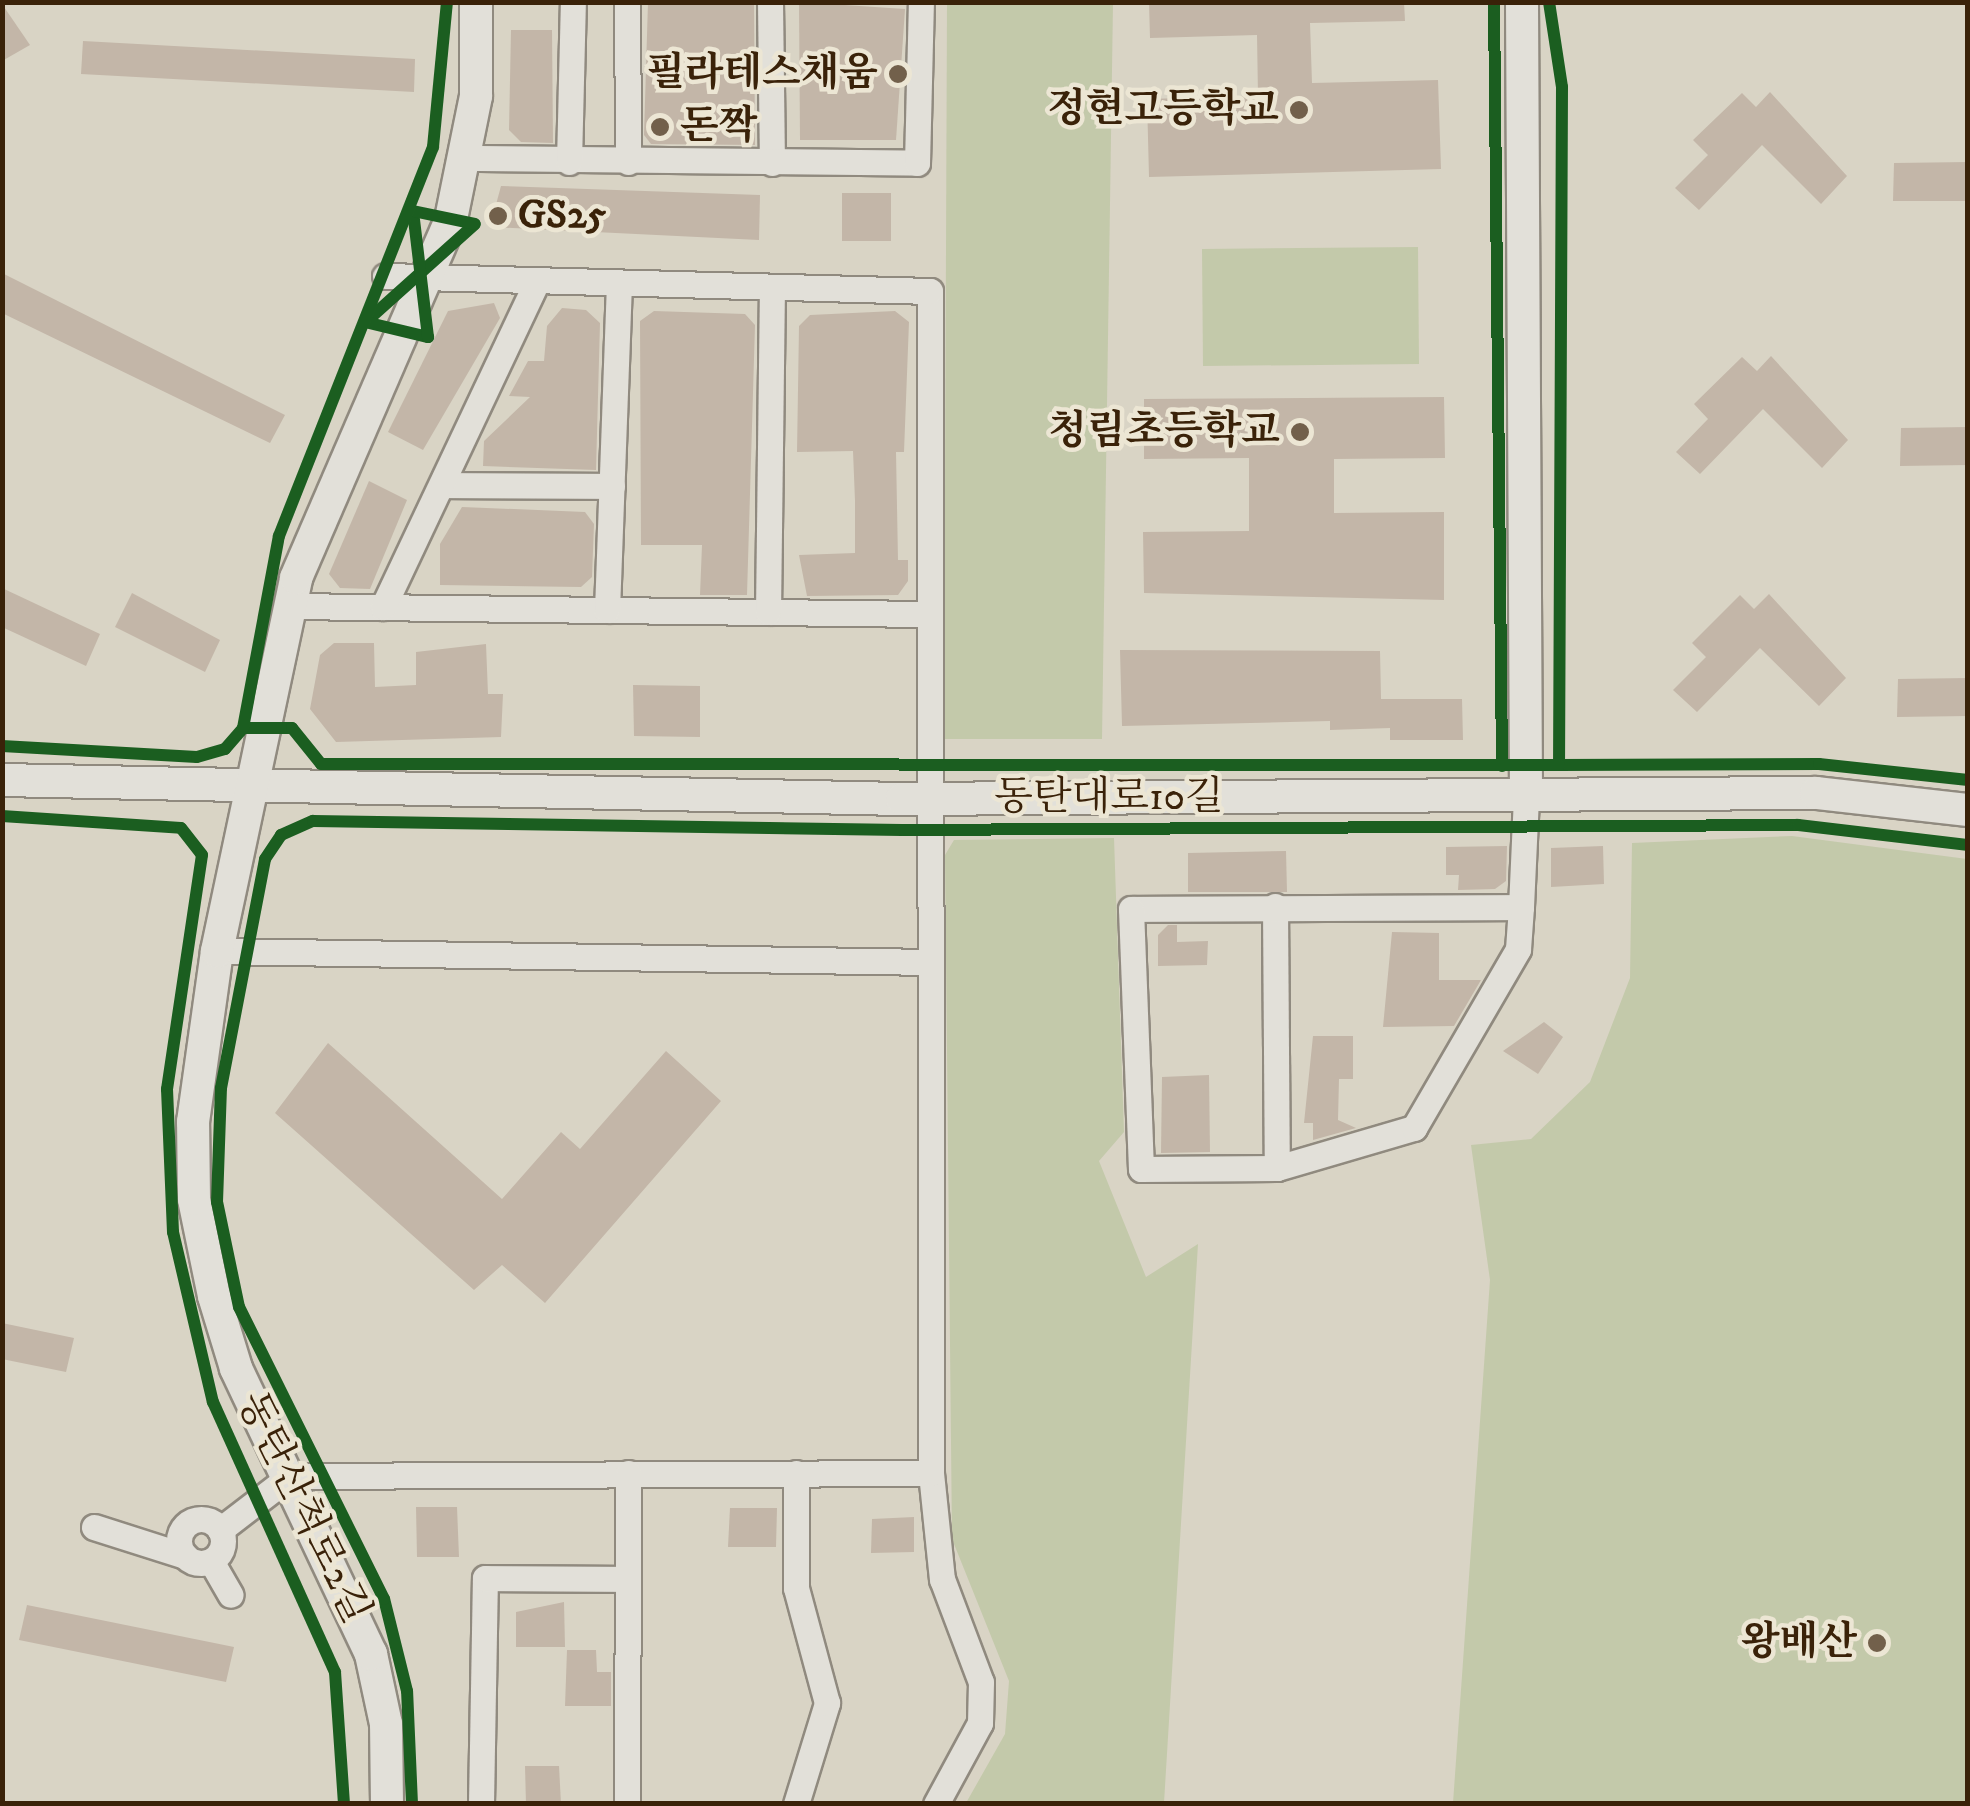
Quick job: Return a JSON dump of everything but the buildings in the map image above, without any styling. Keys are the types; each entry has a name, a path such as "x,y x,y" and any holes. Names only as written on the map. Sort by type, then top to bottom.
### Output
{"street":[{"name":"동탄산척로2길","path":"386,1804 386,1724 371,1654 236,1368 199,1236 193,1122 217,952 290,606 418,280 451,219 468,158 476,2"},
{"path":"570,162 573,2"},
{"path":"627,2 628,162"},
{"path":"770,2 772,162"},
{"path":"468,158 570,162 917,162 921,2"},
{"path":"1521,907 1131,909 1141,1169 1277,1168 1414,1128 1518,949 1521,907 1526,795 1522,2"},
{"path":"385,276 418,280 930,291 931,1473 942,1579 981,1682 980,1723 936,1804"},
{"path":"383,608 536,283"},
{"path":"607,610 619,284"},
{"path":"768,612 772,288"},
{"path":"442,485 612,486"},
{"path":"290,606 928,614"},
{"name":"동탄대로10길","path":"2,780 249,792 930,784 1526,795 1816,793 1968,810"},
{"path":"1275,906 1277,1168"},
{"path":"217,952 930,962"},
{"path":"627,1804 628,1473"},
{"path":"796,1473 796,1588 827,1703 796,1804"},
{"path":"230,1595 211,1561 220,1530 290,1476 931,1473"},
{"path":"139,1536 183,1529 202,1520 220,1530"},
{"path":"94,1526 139,1536 184,1556 211,1561"},
{"path":"183,1529 184,1556"},
{"path":"481,1804 484,1578 625,1578"}],"green space":[{"path":"947,3 1113,3 1102,739 944,739"},
{"path":"1418,247 1419,364 1203,366 1202,249"},
{"path":"1792,836 1967,859 1967,1803 1453,1803 1490,1280 1471,1145 1531,1139 1590,1082 1630,978 1632,843"},
{"path":"1114,838 1124,1132 1099,1161 1146,1277 1198,1244 1164,1803 966,1803 1005,1734 1009,1681 952,1539 945,855 954,840"}],"cycle path":[{"path":"2,746 197,757 225,749 243,728 279,536 433,147 447,2"},
{"path":"1494,2 1502,766"},
{"path":"1549,2 1562,87 1559,765 1819,764 1968,780"},
{"path":"365,322 428,337 413,211 475,224"},
{"path":"369,319 475,224"},
{"path":"243,728 292,728 321,764 1559,765"},
{"path":"2,816 181,828 202,855 167,1089 173,1232 213,1402 335,1672 344,1804"},
{"path":"412,1804 407,1691 384,1599 239,1307 217,1202 221,1088 265,859 281,835 313,821 902,830 1798,825 1968,845"}],"place":[{"name":"필라테스채움","path":"898,74"},
{"name":"정현고등학교","path":"1299,110"},
{"name":"돈짝","path":"660,127"},
{"name":"GS25","path":"498,216"},
{"name":"청림초등학교","path":"1300,432"},
{"name":"왕배산","path":"1877,1643"}]}
